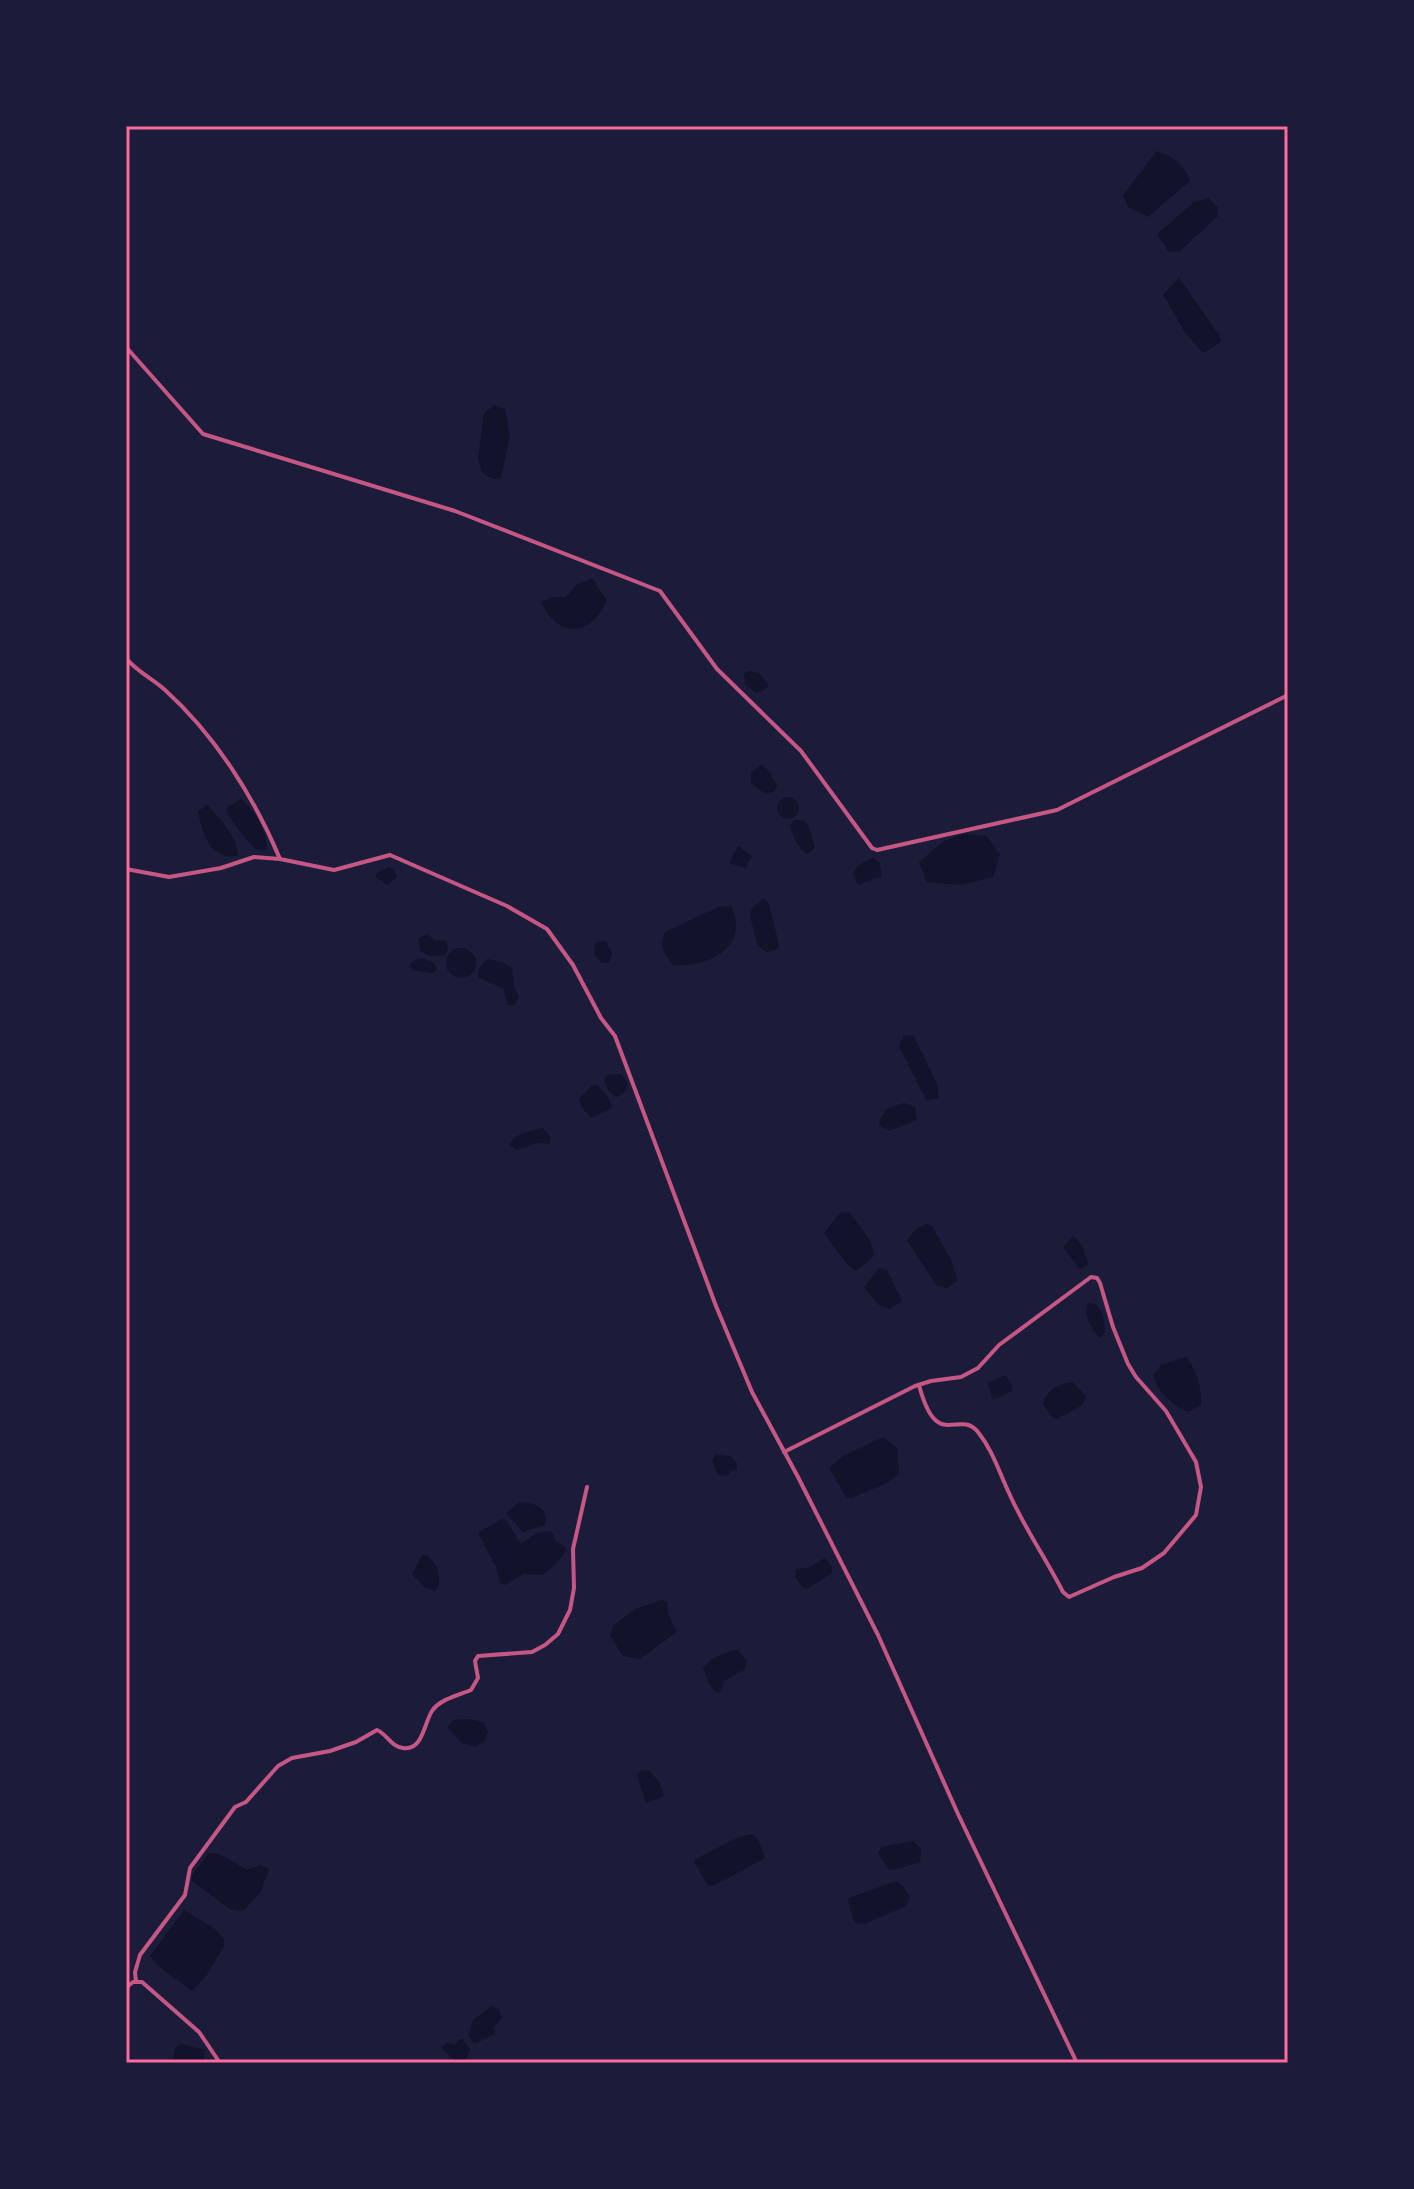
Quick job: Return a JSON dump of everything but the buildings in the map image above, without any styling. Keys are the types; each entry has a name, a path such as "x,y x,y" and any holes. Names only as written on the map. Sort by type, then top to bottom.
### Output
{"street":[{"path":"126,347 203,434 455,511 660,591 717,669 803,752 872,848 877,850 1057,810 1288,695"},
{"path":"126,658 164,689 218,750 264,821 280,859"},
{"path":"126,869 169,877 221,868 254,857 334,870 390,855 507,906 547,929 573,965 601,1018 615,1036 716,1306 752,1392 890,1661 958,1814 1077,2063"},
{"path":"784,1452 919,1385 961,1377 978,1368 999,1345 1043,1309 1091,1277 1097,1278 1133,1374 1166,1411 1196,1462 1201,1487 1196,1515 1188,1528 1155,1561 1069,1597 1063,1592 1010,1496 1001,1469 976,1429 968,1425 937,1423 925,1408 919,1385"},
{"path":"136,1982 137,1961 185,1895 190,1868 229,1814 257,1792 278,1766 302,1754 343,1747 377,1730 397,1747 412,1747 422,1735 432,1711 471,1690 478,1678 475,1661 478,1656 532,1652 553,1640 570,1610 574,1588 573,1549 587,1487"},
{"path":"126,1992 128,1986 142,1982 199,2032 220,2063"}],"shaded area":[{"path":"1157,151 1178,162 1190,181 1148,217 1128,207 1123,195"},
{"path":"1208,198 1218,207 1218,216 1180,251 1169,252 1157,234 1194,202"},
{"path":"1179,278 1219,335 1221,342 1203,353 1184,331 1163,294"},
{"path":"494,405 505,409 510,436 501,478 494,479 482,473 478,459 484,413"},
{"path":"592,578 607,601 600,613 583,627 574,629 556,623 541,602 552,597 566,597 576,585"},
{"path":"748,671 761,676 769,687 757,693 745,685 744,674"},
{"path":"761,765 777,785 775,791 765,794 751,783 751,773"},
{"path":"788,797 796,800 799,808 796,816 788,819 780,816 777,808 780,800"},
{"path":"242,799 259,822 267,850 253,847 228,813 226,808"},
{"path":"207,805 231,835 238,856 220,854 209,844 198,811"},
{"path":"794,820 803,820 808,825 815,848 807,854 793,834 790,826"},
{"path":"964,834 987,836 1000,854 993,877 960,885 927,882 919,862 944,841"},
{"path":"738,846 752,856 746,868 729,863"},
{"path":"873,858 879,862 882,876 858,885 854,871"},
{"path":"389,867 397,877 387,885 375,876"},
{"path":"764,898 769,904 779,945 778,949 767,952 758,944 750,916 752,909"},
{"path":"720,906 731,906 736,920 731,943 723,952 700,963 673,965 663,950 665,932"},
{"path":"427,934 435,940 446,941 448,949 445,955 430,956 420,951 418,939"},
{"path":"606,942 612,953 609,963 602,963 595,956 594,944"},
{"path":"461,948 472,952 476,963 472,974 461,978 450,974 446,963 450,952"},
{"path":"417,959 435,964 437,970 431,973 413,970 410,965"},
{"path":"487,959 512,968 514,987 519,997 515,1005 508,1005 503,988 479,978 478,969"},
{"path":"904,1035 914,1036 937,1084 939,1098 926,1100 899,1046"},
{"path":"621,1074 628,1083 626,1091 617,1097 609,1091 605,1082 605,1076"},
{"path":"597,1085 608,1097 612,1108 591,1118 582,1108 579,1098"},
{"path":"904,1103 915,1107 917,1120 889,1131 880,1126 886,1109"},
{"path":"543,1128 551,1137 550,1144 538,1143 517,1150 509,1145 519,1135"},
{"path":"849,1212 869,1239 875,1255 856,1271 846,1263 824,1233 840,1213"},
{"path":"927,1224 932,1226 951,1260 958,1280 947,1288 936,1285 907,1240 916,1229"},
{"path":"1073,1236 1081,1245 1088,1265 1080,1269 1063,1247"},
{"path":"879,1268 887,1270 902,1301 890,1309 879,1305 864,1287"},
{"path":"1088,1303 1096,1304 1103,1318 1104,1334 1100,1338 1089,1322 1086,1313"},
{"path":"1186,1357 1196,1374 1201,1398 1201,1405 1188,1412 1166,1398 1153,1375 1161,1365"},
{"path":"1005,1375 1012,1385 1012,1391 993,1400 988,1383"},
{"path":"1073,1382 1086,1396 1082,1405 1057,1419 1052,1417 1043,1404 1047,1395 1058,1386"},
{"path":"883,1437 897,1448 899,1474 887,1483 851,1498 846,1497 829,1468 843,1456"},
{"path":"716,1454 730,1456 737,1463 737,1470 727,1476 718,1475 712,1461"},
{"path":"519,1502 539,1507 545,1514 545,1525 523,1532 506,1513"},
{"path":"502,1519 506,1520 521,1544 537,1533 551,1531 556,1541 566,1548 563,1556 542,1575 523,1574 505,1585 500,1582 496,1567 478,1533"},
{"path":"422,1555 430,1558 438,1572 439,1582 435,1591 424,1587 412,1574"},
{"path":"825,1558 832,1567 832,1573 804,1588 796,1578 796,1569 808,1568"},
{"path":"662,1600 667,1602 668,1614 677,1632 640,1659 623,1656 610,1636 613,1626 635,1609"},
{"path":"738,1650 747,1661 744,1670 724,1681 721,1691 717,1693 710,1686 703,1668 712,1659"},
{"path":"453,1720 483,1722 488,1732 485,1740 475,1747 462,1743 447,1727"},
{"path":"649,1770 660,1783 664,1796 646,1803 637,1775 640,1771"},
{"path":"752,1834 759,1841 765,1858 708,1886 694,1862 696,1859 737,1838"},
{"path":"913,1841 921,1849 920,1862 895,1870 888,1869 878,1853 882,1847"},
{"path":"209,1853 219,1854 247,1870 261,1865 269,1869 260,1893 243,1911 230,1909 192,1881 192,1875"},
{"path":"896,1881 910,1897 906,1906 864,1924 855,1923 849,1898"},
{"path":"184,1910 215,1929 224,1939 224,1946 207,1975 192,1991 157,1965 150,1956"},
{"path":"492,2006 499,2010 502,2018 494,2027 495,2034 474,2044 468,2035 474,2019"},
{"path":"463,2039 470,2049 466,2059 457,2063 441,2047 447,2043 455,2045"},
{"path":"181,2044 205,2050 203,2062 172,2063 175,2048"}]}
